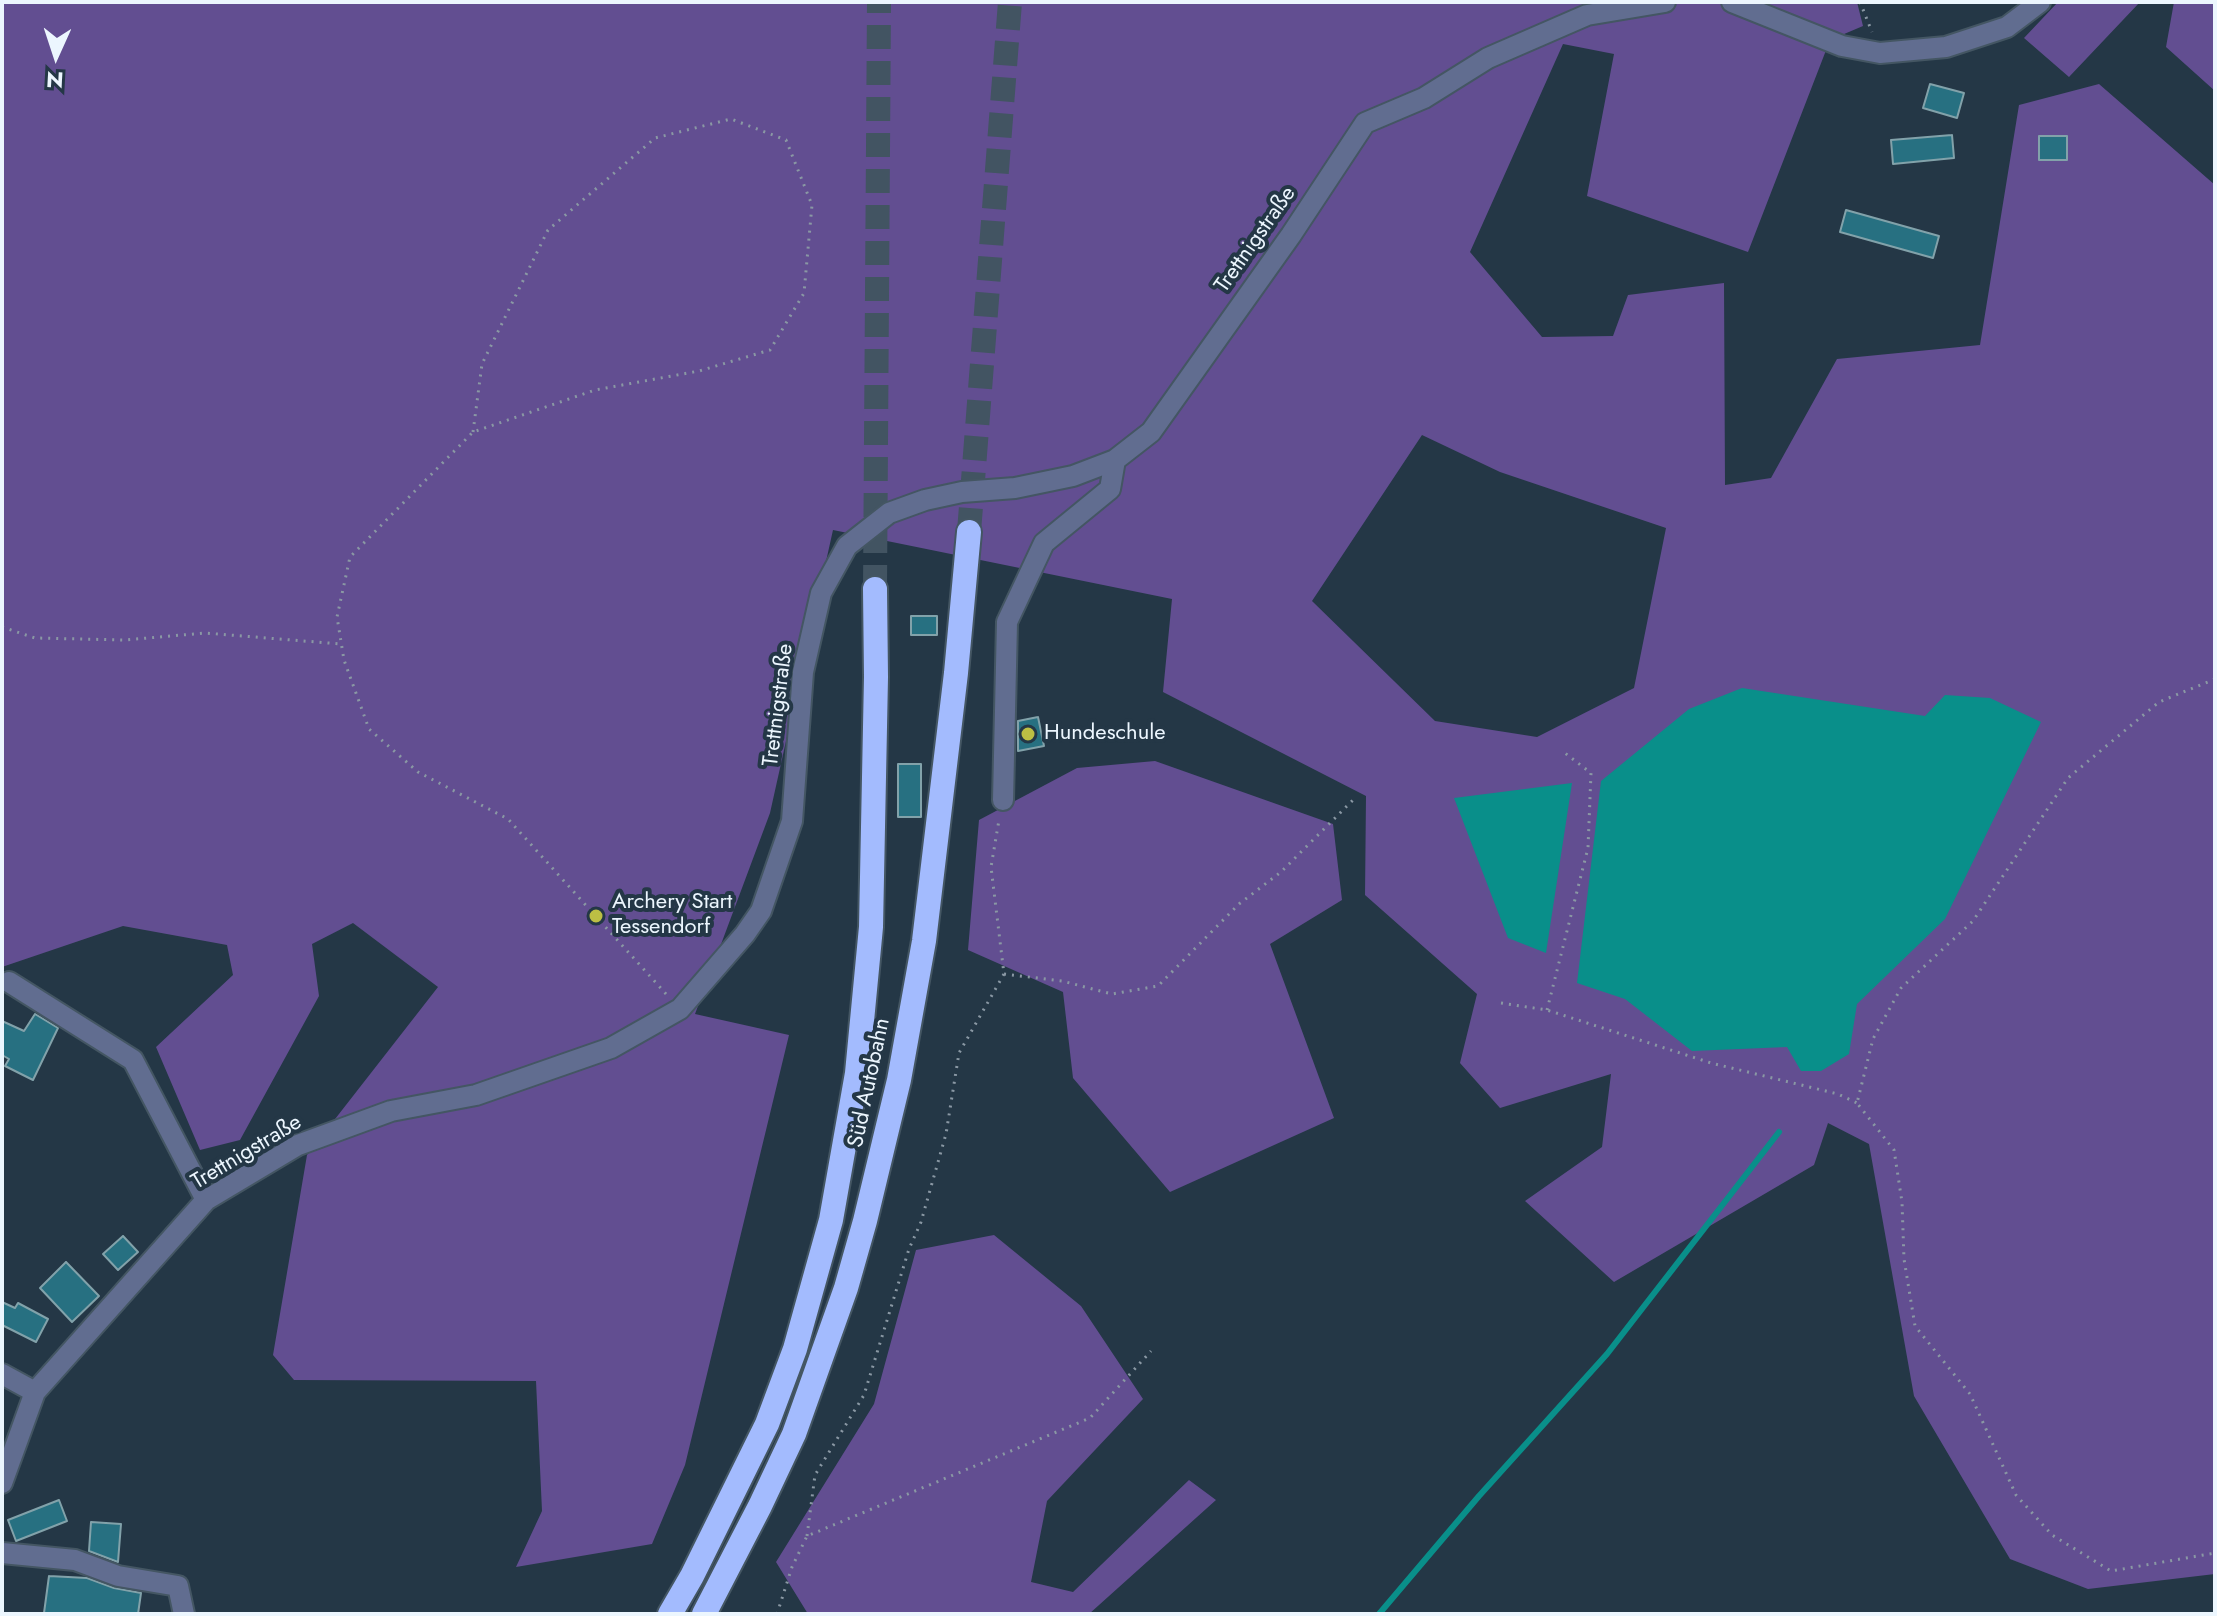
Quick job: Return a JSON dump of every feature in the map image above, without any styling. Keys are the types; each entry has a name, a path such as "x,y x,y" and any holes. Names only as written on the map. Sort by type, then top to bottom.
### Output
{"highway":[{"name":"Süd Autobahn","path":"704,1614 794,1434 841,1301 865,1221 899,1080 924,941 953,701 969,532"},
{"name":"Süd Autobahn","path":"670,1614 767,1424 795,1349 831,1220 857,1073 871,927 875,589"}],"street":[{"name":"Trettnigstraße","path":"2,1483 35,1392 206,1200 298,1145 391,1111 476,1095 611,1048 680,1009 761,911 792,821 803,672 818,606 828,577 847,546 889,513 925,500 1073,476 1115,460 1151,432 1291,235 1365,123 1424,98 1488,58 1587,15 1665,2"},
{"path":"1732,2 1842,46 1880,53 1946,47 2007,27 2040,2"},
{"path":"1003,800 1007,622 1044,543 1110,489 1115,460"},
{"path":"9,982 133,1060 206,1200"},
{"path":"2,1374 35,1392"},
{"path":"2,1553 75,1560 118,1576 178,1586 184,1614"}],"path":[{"path":"1860,2 1880,53"},
{"path":"473,432 482,364 548,230 655,138 731,119 786,140 812,205 804,293 770,350 699,371 595,390 473,432 350,557 337,617 344,660 369,729 418,772 508,819 680,1009"},
{"path":"2,627 35,638 125,640 205,633 341,644"},
{"path":"1857,1103 1873,1039 1901,988 1973,921 2068,778 2159,702 2215,679"},
{"path":"1547,1010 1588,848 1591,773 1561,750"},
{"path":"1004,974 1062,981 1112,994 1158,986 1239,904 1281,872 1355,798"},
{"path":"777,1614 792,1567 807,1536 815,1475 864,1395 909,1249 921,1222 946,1134 959,1053 1004,974 991,867 1003,800"},
{"path":"1501,1003 1547,1010 1711,1063 1838,1094 1857,1103 1894,1150 1902,1202 1904,1259 1915,1326 1970,1394 2016,1495 2052,1535 2111,1571 2215,1553"},
{"path":"807,1536 1090,1418 1151,1351"}],"shaded area":[{"path":"2,2 1857,2 1863,26 1830,40 1748,252 1587,196 1614,54 1563,44 1470,252 1542,337 1613,336 1628,295 1724,283 1725,485 1771,478 1837,359 1980,345 2019,105 2099,84 2215,185 2215,1574 2088,1589 2010,1559 1914,1396 1869,1144 1828,1123 1814,1165 1614,1282 1525,1201 1602,1147 1611,1074 1500,1108 1460,1063 1477,994 1365,895 1366,796 1163,692 1172,599 833,530 770,813 695,1014 789,1035 685,1465 652,1544 516,1567 542,1511 536,1381 294,1380 273,1355 307,1155 438,987 353,923 312,944 319,996 240,1140 200,1150 156,1047 233,975 227,945 123,926 2,967","holes":["1422,435 1500,472 1666,528 1634,688 1537,737 1435,721 1312,601"]},
{"path":"2058,2 2140,2 2069,77 2024,38"},
{"path":"2174,2 2215,2 2215,91 2166,47"},
{"path":"1742,688 1925,716 1945,695 1990,698 2041,722 1945,919 1857,1004 1849,1054 1821,1071 1801,1071 1787,1047 1692,1051 1625,999 1577,983 1601,781 1689,709"},
{"path":"1155,761 1333,824 1342,900 1270,944 1334,1118 1170,1192 1073,1078 1063,992 968,950 979,820 1077,768"},
{"path":"1572,783 1546,953 1508,938 1454,798"},
{"path":"994,1235 1081,1306 1143,1399 1047,1501 1031,1582 1073,1592 1189,1480 1216,1500 1089,1614 808,1614 776,1562 874,1404 916,1250"}],"building":[{"path":"1930,84 1964,93 1957,118 1923,108"},
{"path":"1952,135 1954,158 1893,164 1891,140"},
{"path":"2039,136 2067,136 2067,160 2039,160"},
{"path":"1846,210 1939,236 1933,258 1840,232"},
{"path":"911,616 937,616 937,635 911,635"},
{"name":"Hundeschule","path":"1038,717 1044,746 1018,751 1018,721"},
{"path":"898,764 921,764 921,817 898,817"},
{"path":"35,1014 58,1028 33,1080 5,1066 9,1059 2,1055 2,1021 24,1031"},
{"path":"123,1236 138,1252 118,1270 103,1254"},
{"path":"66,1262 99,1296 72,1322 40,1288"},
{"path":"2,1302 15,1308 18,1303 48,1319 36,1342 2,1325"},
{"path":"59,1500 67,1521 16,1541 8,1520"},
{"path":"91,1522 121,1524 118,1562 89,1551"},
{"path":"49,1576 87,1578 114,1588 141,1593 138,1614 44,1613"}],"waterway":[{"path":"1379,1614 1479,1496 1607,1354 1779,1132"}],"tunnel":[{"path":"875,589 879,2"},
{"path":"969,532 1010,2"}],"place":[{"name":"Hundeschule","path":"1028,734"},
{"name":"Archery Start Tessendorf","path":"596,916"}]}
